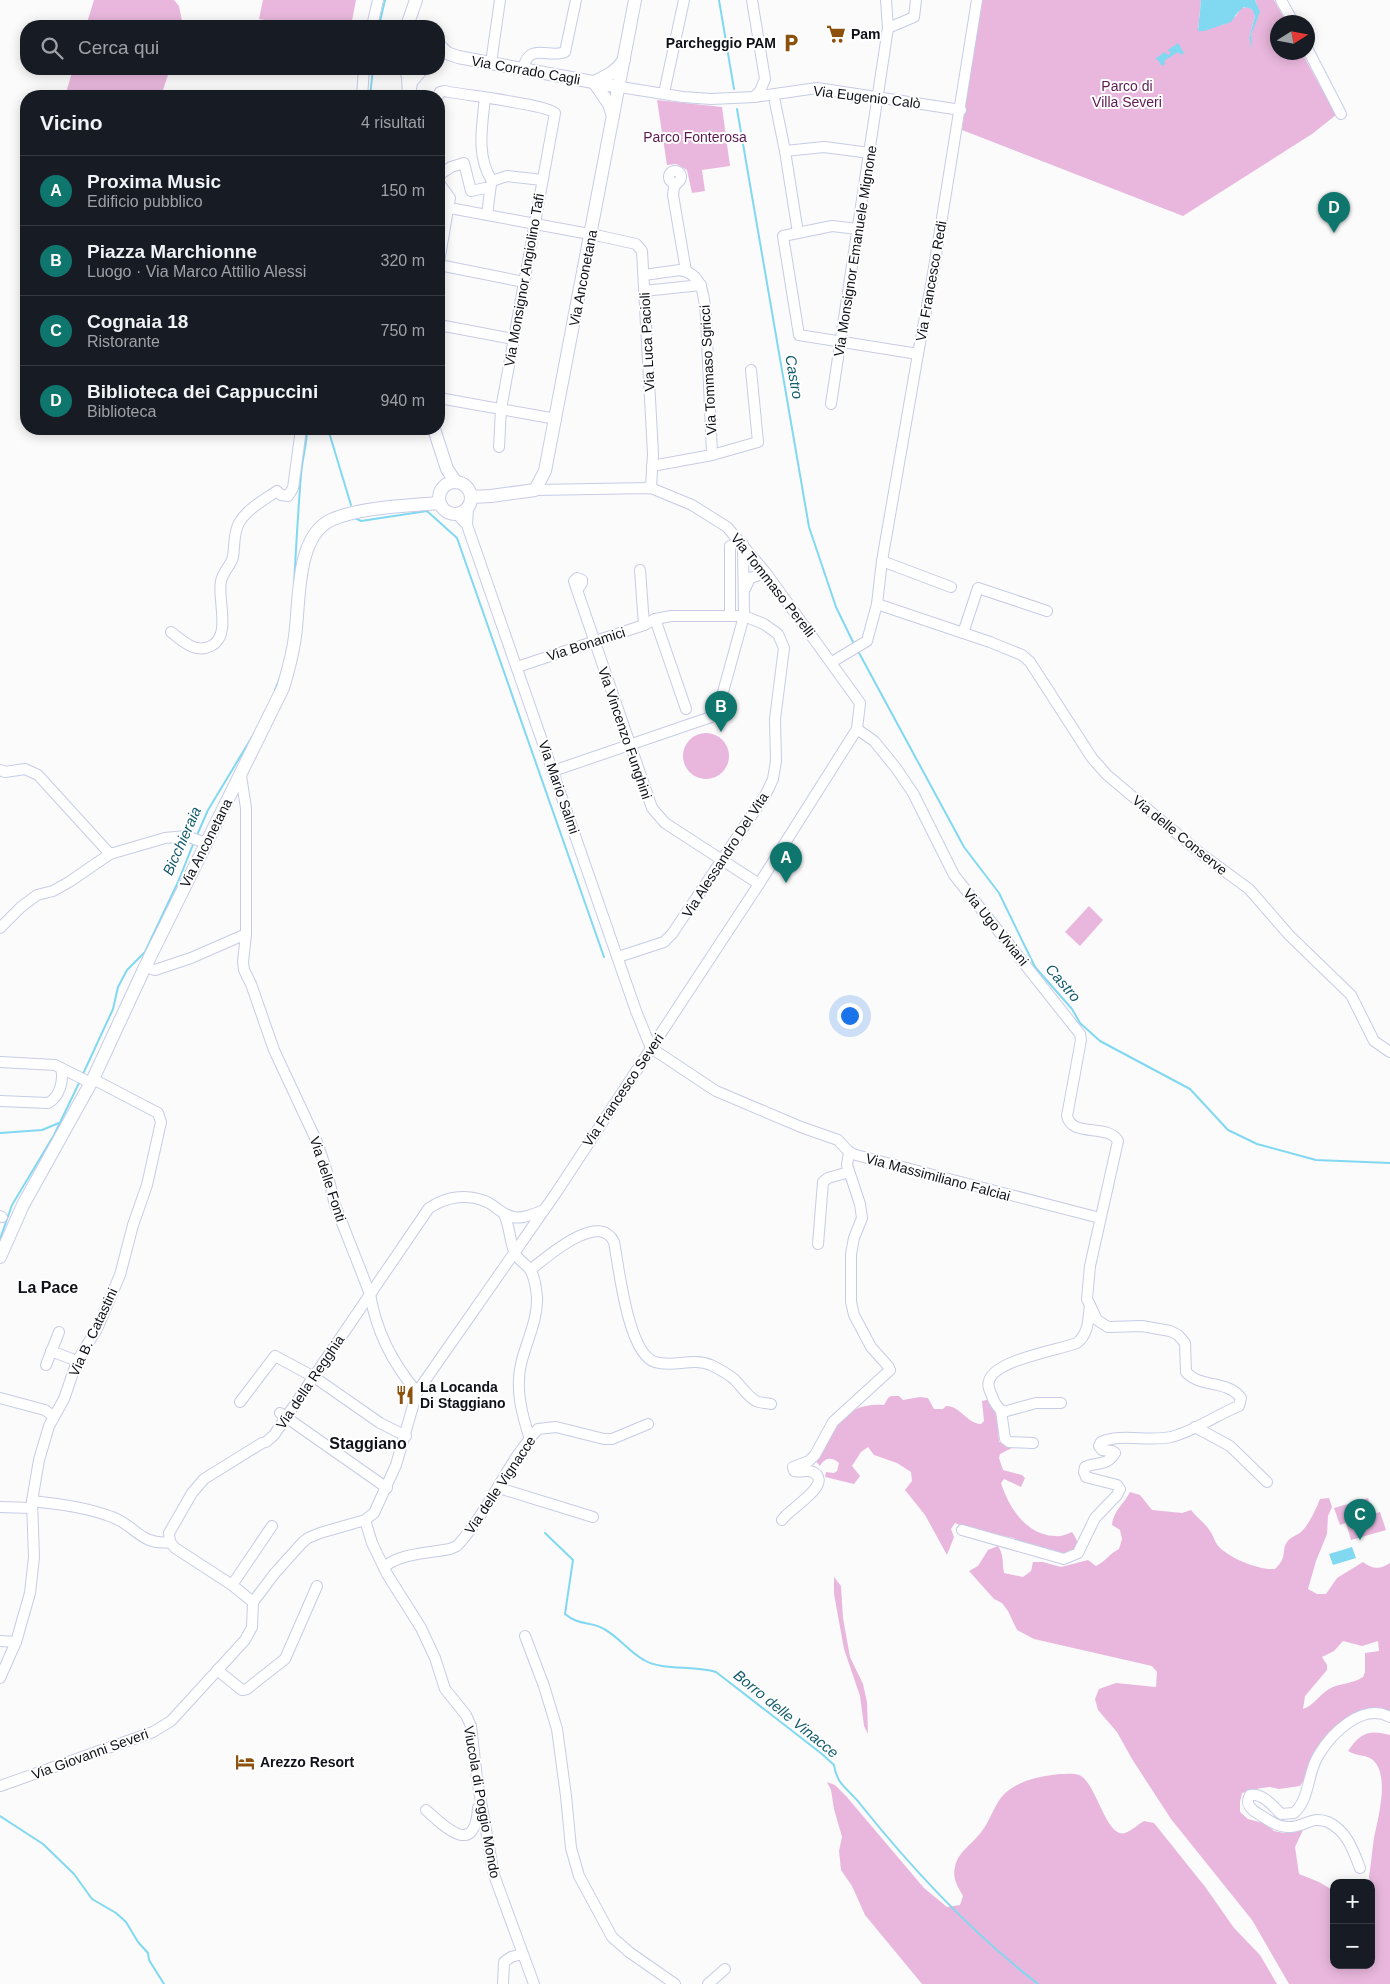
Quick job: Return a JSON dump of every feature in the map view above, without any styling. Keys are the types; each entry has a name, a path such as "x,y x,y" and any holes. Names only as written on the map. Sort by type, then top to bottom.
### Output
{"main road":[{"name":"Via Anconetana","path":"535,490 546,471 636,0"},
{"path":"409,20 416,2"},
{"path":"416,2 418,20"},
{"path":"445,51 458,58"},
{"name":"Via Corrado Cagli","path":"458,58 620,87"},
{"path":"445,59 458,58"},
{"name":"Via Corrado Cagli","path":"594,82 618,69 624,60"},
{"path":"408,75 409,90"},
{"path":"410,90 412,82 417,75"},
{"name":"Via Corrado Cagli","path":"594,82 609,104 614,118"},
{"path":"436,435 451,482"},
{"path":"465,506 468,488 459,482 451,482 440,492 439,503 448,513 465,506 535,490"},
{"name":"Via Anconetana","path":"0,1257 19,1214 145,967 203,842 241,776 283,688 291,662 303,563 312,539 319,528 329,521 352,512 439,503"}],"street":[{"path":"373,20 378,0"},
{"path":"491,63 500,0"},
{"path":"523,69 527,58 533,54 542,51 562,54 565,52 576,0"},
{"path":"664,93 684,0"},
{"path":"752,0 765,79 754,97"},
{"name":"Via Monsignor Emanuele Mignone","path":"831,404 888,28 886,0"},
{"path":"888,28 914,17 916,0"},
{"name":"Via Francesco Redi","path":"832,662 867,641 877,604 882,561 933,274 977,0"},
{"path":"1281,0 1289,15"},
{"path":"1313,60 1341,114"},
{"path":"362,90 364,75"},
{"path":"765,79 772,86 777,96 798,232"},
{"name":"Via Eugenio Calò","path":"620,87 711,99 777,96 817,88 960,110"},
{"path":"445,91 484,98 481,128 482,154 491,186 487,215"},
{"name":"Via Monsignor Angiolino Tafi","path":"484,98 534,106 552,110 554,113 501,409 499,447"},
{"path":"785,150 824,147 870,153"},
{"path":"445,171 464,163 471,191 491,186 506,176 542,180"},
{"path":"644,275 680,270 686,271 673,195 674,181"},
{"path":"445,189 450,195 445,205"},
{"name":"Via Luca Pacioli","path":"445,207 592,234 636,244 642,251 652,466 651,488"},
{"path":"858,229 832,226 783,236 799,335 918,354"},
{"path":"445,265 524,282"},
{"name":"Via Tommaso Sgricci","path":"686,271 693,274 701,285 704,297 712,455"},
{"name":"Via Tommaso Sgricci","path":"644,291 701,285"},
{"path":"445,326 513,339"},
{"path":"652,466 712,455 758,442 751,370"},
{"path":"445,399 556,419"},
{"path":"171,632 199,650 215,644 221,636 223,625 221,580 233,558 234,536 239,523 248,512 277,491 281,495 288,496 293,488 300,435"},
{"name":"Via Tommaso Perelli","path":"535,490 651,488 692,505 727,527 743,544 832,662"},
{"name":"Via Mario Salmi","path":"465,506 467,525 618,957 652,1048"},
{"path":"554,771 711,717 718,710 744,616 743,544"},
{"path":"730,546 730,615"},
{"path":"744,568 757,561"},
{"path":"754,576 757,561"},
{"path":"882,561 951,587"},
{"path":"640,570 644,625"},
{"path":"745,590 750,578 766,573"},
{"path":"963,633 978,588 1047,611"},
{"name":"Via Vincenzo Funghini","path":"577,590 629,745 655,814 665,823 759,884"},
{"name":"Via delle Conserve","path":"877,604 1022,655 1030,662 1092,758 1107,775 1200,853 1249,889 1289,935 1351,995 1374,1041 1390,1052"},
{"name":"Via Bonamici","path":"517,667 644,625 655,619 671,616 744,616"},
{"name":"Via Alessandro Del Vita","path":"618,957 664,942 672,934 766,794 773,779 776,761 776,712 784,648 778,634 764,624 744,616"},
{"path":"655,619 686,709"},
{"name":"Via Francesco Severi","path":"365,1520 374,1513 396,1465 406,1436 410,1413 417,1392 544,1210 652,1048 857,729 860,703 832,662"},
{"name":"Via Ugo Viviani","path":"857,729 874,741 896,768 913,793 954,875 1080,1034 1081,1040 1067,1116 1068,1122 1075,1127 1109,1132 1115,1135 1118,1141 1100,1218"},
{"path":"0,770 5,772 26,769 38,775 110,854"},
{"name":"Via delle Fonti","path":"241,776 246,808 246,934 242,962 244,970 251,984 274,1050 317,1142 327,1172 334,1205 370,1294 388,1351 407,1381 417,1392"},
{"path":"0,928 26,903 38,895 53,891 69,882 110,854 165,838 188,836 203,842"},
{"path":"145,967 155,970 191,958 246,934"},
{"name":"Via Massimiliano Falciai","path":"652,1048 716,1091 801,1127 838,1140 849,1152 856,1155 1100,1218"},
{"name":"Via B. Catastini","path":"0,1062 54,1064 158,1113 161,1122 146,1185 120,1274 97,1329 77,1361 64,1399 53,1416 39,1460 32,1505 34,1557 32,1580 27,1606 16,1642 0,1678"},
{"path":"0,1101 48,1103 52,1101 63,1081 61,1068"},
{"path":"782,1520 785,1514 812,1494 819,1483 818,1477 814,1473 809,1471 796,1472 794,1467 809,1461 815,1455 833,1422 890,1370 871,1347 854,1315 851,1302 851,1254 854,1238 862,1218 860,1204 847,1165 849,1152"},
{"path":"818,1244 823,1182 828,1178 849,1172"},
{"name":"Via della Regghia","path":"170,1542 169,1533 172,1526 192,1493 204,1479 262,1442 266,1442 283,1416 314,1377 421,1217 429,1208 439,1201 455,1197 470,1197 489,1203 512,1221 515,1230 528,1233"},
{"name":"Via della Regghia","path":"512,1221 544,1210"},
{"path":"962,1530 1064,1559 1078,1553 1096,1518 1117,1495 1120,1489 1117,1485 1086,1477 1085,1468 1092,1464 1103,1464 1112,1460 1115,1453 1102,1450 1099,1446 1101,1442 1111,1438 1148,1440 1172,1436 1195,1428 1223,1412 1240,1406 1241,1398 1236,1391 1195,1379 1188,1375 1186,1372 1185,1343 1174,1333 1142,1326 1108,1327 1098,1320 1087,1298 1090,1266 1100,1218"},
{"path":"512,1221 514,1252 530,1270 536,1285 537,1305 520,1366 519,1380 521,1410 530,1439"},
{"path":"530,1270 570,1239 584,1234 606,1233 612,1237 614,1242 631,1330 642,1352 651,1361 662,1364 704,1362 733,1378 756,1401 771,1404"},
{"path":"1033,1443 1009,1442 1004,1439 1001,1411 994,1403 988,1385 989,1380 993,1373 1001,1368 1036,1354 1077,1343 1087,1328 1090,1306"},
{"path":"46,1365 58,1332"},
{"path":"51,1351 77,1361"},
{"path":"240,1402 276,1356 314,1377 380,1423 406,1436"},
{"path":"0,1398 45,1410 53,1416"},
{"path":"1001,1411 1006,1412 1036,1403 1061,1403"},
{"path":"283,1416 386,1488"},
{"name":"Via delle Vignacce","path":"384,1567 400,1558 457,1546 499,1488 538,1429 556,1427 604,1439 612,1439 648,1424"},
{"path":"1195,1428 1230,1446 1267,1482"},
{"path":"499,1488 593,1517"},
{"path":"0,1507 62,1505 112,1517 124,1523 138,1536 150,1542 161,1544 170,1542 175,1548 232,1585 253,1602 275,1573 308,1538 333,1528 365,1520"},
{"name":"Viucola di Poggio Mondo","path":"365,1520 372,1543 384,1567 421,1628 435,1658 445,1689 466,1715 471,1726 478,1784 494,1875 534,1984"},
{"path":"232,1585 272,1526"},
{"path":"217,1670 242,1690 247,1689 285,1659 317,1586"},
{"name":"Via Giovanni Severi","path":"0,1786 153,1732 171,1720 246,1640 252,1627 253,1602"},
{"path":"525,1636 544,1686 557,1730 571,1848 579,1876 612,1937 629,1952 675,1984"},
{"path":"0,1641 16,1642"},
{"path":"1360,1868 1350,1842 1338,1828 1328,1822 1315,1819 1291,1828 1284,1827 1268,1820 1250,1808 1248,1798 1250,1795 1258,1795 1268,1800 1282,1814 1294,1813 1304,1800 1318,1756 1342,1726 1362,1716 1380,1713 1390,1717"},
{"path":"473,1845 470,1834 477,1820 478,1784"},
{"path":"426,1810 455,1833 463,1836 470,1834"},
{"path":"503,1983 504,1962 511,1957 522,1954"},
{"path":"708,1984 725,1969"}],"green space":[{"path":"94,0 174,0 179,6 182,20 88,20"},
{"path":"263,0 356,0 352,20 259,19"},
{"name":"Parco di Villa Severi","path":"981,0 1201,0 1198,31 1225,24 1236,16 1240,9 1248,7 1252,9 1255,16 1249,38 1252,48 1251,38 1257,14 1255,0 1274,0 1282,15 1270,15 1270,60 1306,60 1336,115 1312,134 1183,216 962,130"},
{"path":"71,75 168,75 163,90 67,90"},
{"name":"Parco Fonterosa","path":"657,100 722,107 730,166 702,170 705,191 692,193 687,170 676,164 667,165"},
{"path":"711,733 723,739 728,747 728,765 723,773 715,778 701,779 689,773 684,765 683,751 689,739 697,734"},
{"path":"1089,906 1103,920 1080,946 1065,932"},
{"path":"891,1396 899,1396 903,1400 920,1397 928,1398 934,1409 943,1409 946,1406 951,1407 960,1411 971,1421 981,1424 984,1421 982,1401 991,1399 997,1415 999,1442 1014,1447 1000,1454 999,1458 1003,1470 1022,1475 1025,1478 1021,1487 1004,1479 1001,1483 1014,1511 1028,1526 1046,1535 1058,1536 1072,1532 1078,1544 1077,1550 1070,1553 1048,1551 1019,1543 1014,1538 974,1531 955,1523 951,1529 954,1537 947,1555 925,1515 905,1490 912,1481 911,1472 897,1463 874,1455 868,1447 861,1452 852,1466 860,1476 854,1484 825,1477 826,1472 834,1473 837,1471 839,1463 834,1459 828,1459 820,1466 813,1458 833,1428 849,1413 870,1405 884,1405"},
{"path":"1130,1492 1140,1495 1152,1510 1182,1513 1191,1510 1208,1528 1218,1546 1225,1552 1253,1566 1275,1569 1282,1561 1287,1542 1306,1527 1320,1499 1329,1498 1332,1507 1328,1516 1327,1534 1316,1561 1308,1589 1317,1594 1326,1594 1337,1578 1363,1562 1376,1568 1390,1563 1390,1714 1340,1724 1325,1737 1310,1771 1300,1786 1279,1789 1261,1788 1242,1793 1240,1812 1248,1819 1267,1824 1274,1831 1284,1833 1303,1830 1295,1847 1299,1874 1330,1889 1330,1969 1375,1969 1375,1879 1369,1879 1369,1877 1380,1809 1381,1776 1373,1760 1348,1751 1361,1736 1366,1734 1376,1732 1390,1735 1390,1984 1289,1984 1252,1920 1171,1819 1117,1732 1098,1710 1095,1699 1099,1689 1116,1683 1156,1687 1157,1672 1152,1666 1034,1639 1017,1630 1002,1603 994,1599 969,1571 978,1566 988,1550 998,1546 1002,1556 1004,1573 1023,1577 1031,1571 1033,1562 1043,1562 1061,1567 1088,1560 1096,1566 1119,1549 1122,1539 1120,1530 1112,1525 1117,1512","holes":["1343,1641 1362,1646 1378,1641 1379,1651 1365,1653 1365,1672 1363,1677 1329,1689 1303,1709 1305,1696 1327,1670 1327,1665 1322,1657 1334,1651"]},
{"path":"1368,1498 1373,1514 1380,1512 1386,1530 1351,1540 1346,1523 1340,1525 1334,1508"},
{"path":"834,1577 841,1586 843,1618 850,1657 863,1684 867,1702 868,1734 864,1726 860,1696 844,1649 834,1594"},
{"path":"1060,1774 1077,1774 1085,1779 1107,1819 1118,1832 1125,1833 1144,1821 1154,1823 1206,1888 1234,1928 1260,1955 1277,1984 922,1984 865,1915 852,1886 841,1870 839,1851 842,1837 831,1790 827,1782 835,1785 846,1796 924,1888 947,1907 960,1905 963,1896 957,1886 954,1871 959,1856 982,1831 1004,1794 1015,1786 1027,1781"}],"water":[{"path":"1201,0 1255,0 1260,12 1251,35 1252,49 1249,38 1255,16 1252,9 1244,7 1231,22 1204,31 1198,31"},
{"path":"1178,43 1184,53 1181,55 1178,52 1164,61 1165,64 1162,66 1156,58 1165,52 1168,55 1171,53 1168,50"},
{"path":"1352,1547 1356,1558 1333,1565 1329,1554"}],"waterway":[{"name":"Bicchieraia","path":"380,20 385,0"},
{"name":"Castro","path":"719,0 734,89"},
{"name":"Bicchieraia","path":"371,90 372,75"},
{"name":"Castro","path":"737,109 809,527 836,607 853,642"},
{"name":"Bicchieraia","path":"294,585 301,475 306,435"},
{"path":"330,435 351,505"},
{"path":"355,518 361,521 427,511 457,538 604,957"},
{"name":"Castro","path":"858,651 964,847 999,893 1035,967 1072,1009 1080,1023 1100,1041 1190,1089 1228,1130 1257,1144 1316,1160 1390,1163"},
{"name":"Bicchieraia","path":"275,690 280,678"},
{"name":"Bicchieraia","path":"197,835 208,810 252,737"},
{"name":"Bicchieraia","path":"83,1074 113,1009 118,987 127,970 145,952 178,882 194,842"},
{"name":"Bicchieraia","path":"0,1239 12,1205 54,1135 80,1081"},
{"path":"0,1133 42,1130 59,1123"},
{"name":"Borro delle Vinacce","path":"545,1533 573,1560 565,1614 580,1622 604,1629 639,1657 651,1663 660,1666 716,1672 822,1754 834,1765 838,1778 844,1787 922,1877 990,1944 1038,1984"},
{"path":"0,1816 43,1844 74,1874 92,1899 116,1913 126,1922 138,1942 148,1953 149,1960 164,1984"}],"place":[{"name":"Pam","path":"836,34"},
{"name":"Parcheggio PAM","path":"791,43"},
{"name":"Biblioteca dei Cappuccini","path":"1334,233"},
{"name":"Piazza Marchionne","path":"721,732"},
{"name":"Proxima Music","path":"786,883"},
{"name":"La Locanda Di Staggiano","path":"405,1395"},
{"name":"Cognaia 18","path":"1360,1540"},
{"name":"Arezzo Resort","path":"245,1762"}],"district":[{"name":"La Pace","path":"48,1287"},
{"name":"Staggiano","path":"368,1443"}]}
